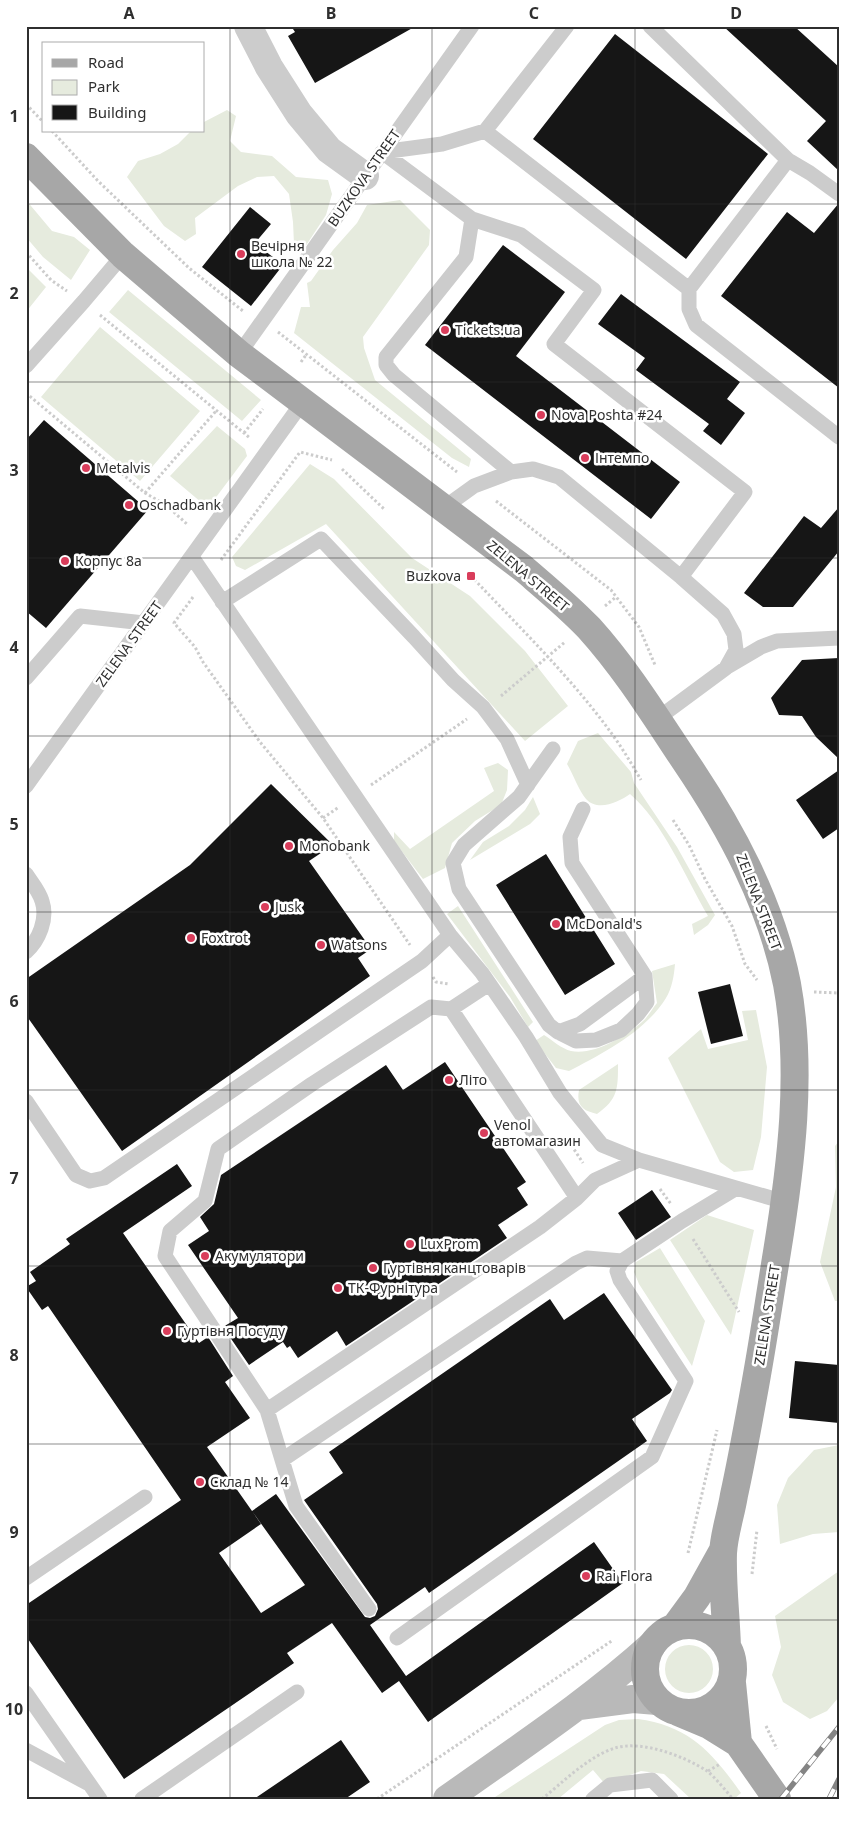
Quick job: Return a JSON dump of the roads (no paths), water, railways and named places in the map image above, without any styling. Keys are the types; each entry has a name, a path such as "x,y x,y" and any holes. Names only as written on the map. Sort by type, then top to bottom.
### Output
{"main road":[{"name":"ZELENA STREET","path":"26,157 123,254 239,354 539,581 584,624 665,713 711,801 732,836 758,890 779,952 792,1016 794,1083 792,1152 763,1339 723,1551 727,1646"},
{"name":"ZELENA STREET","path":"675,1627 697,1597 723,1551"},
{"path":"447,1799 578,1706 628,1666 662,1635 675,1627 691,1625 705,1628 718,1635 727,1646 733,1662 732,1683 738,1743"},
{"path":"652,1645 645,1659 644,1673 648,1687 667,1706 709,1725 738,1743 777,1799"},
{"path":"578,1706 644,1699 697,1712 724,1696 732,1683"}],"street":[{"path":"248,26 269,67 299,114 329,150 365,176"}],"lane":[{"name":"BUZKOVA STREET","path":"239,354 472,26"},
{"path":"382,152 442,144 486,131 567,26"},
{"path":"650,26 788,160 839,194"},
{"path":"486,131 689,289"},
{"path":"382,152 472,219 521,235 594,290 554,344 745,492 681,577"},
{"path":"788,160 689,289 689,309 696,324 839,437"},
{"path":"472,219 466,257 386,357 386,365 401,381 511,472"},
{"path":"26,366 84,302 123,254"},
{"name":"ZELENA STREET","path":"26,786 302,403"},
{"path":"442,509 474,486 511,472 533,469 559,477 723,614 734,634 736,650 726,668"},
{"path":"222,602 321,539 453,680 483,706 507,738 528,785"},
{"path":"192,557 450,935 489,984 526,1037 560,1093 602,1145 639,1160 785,1202"},
{"path":"26,678 80,616 144,623"},
{"path":"665,713 726,668 776,641 839,638"},
{"path":"553,749 519,797 464,845 453,862 459,889 549,1025 576,1041 596,1040 621,1030 638,1014 647,1002 645,976 572,862 570,837 583,808"},
{"path":"26,874 38,890 43,903 43,926 32,946 26,952"},
{"path":"26,1101 76,1175 90,1181 104,1178 422,961 450,935"},
{"path":"558,1032 580,1024 645,976"},
{"path":"369,1609 296,1506 267,1410 165,1256 170,1231 205,1201 218,1148 431,1007 451,1009 489,984"},
{"path":"451,1009 577,1198"},
{"path":"267,1410 540,1227 577,1198 595,1180 639,1160"},
{"path":"398,1638 652,1457 686,1381 620,1280 617,1271 622,1261 735,1188"},
{"path":"282,1460 576,1263 587,1258 622,1261"},
{"path":"26,1578 145,1497"},
{"path":"142,1799 297,1692"},
{"path":"26,1693 100,1799"},
{"path":"26,1750 91,1785"},
{"path":"593,1799 610,1785 652,1780 671,1799"}],"railway":[{"path":"781,1799 839,1727"},
{"path":"829,1799 839,1779"}],"place":[{"name":"Вечірня школа № 22","path":"241,254"},
{"name":"Tickets.ua","path":"445,330"},
{"name":"Nova Poshta #24","path":"541,415"},
{"name":"Інтемпо","path":"585,458"},
{"name":"Metalvis","path":"86,468"},
{"name":"Oschadbank","path":"129,505"},
{"name":"Корпус 8а","path":"65,561"},
{"name":"Buzkova","path":"471,576"},
{"name":"Monobank","path":"289,846"},
{"name":"Jusk","path":"265,907"},
{"name":"McDonald's","path":"556,924"},
{"name":"Foxtrot","path":"191,938"},
{"name":"Watsons","path":"321,945"},
{"name":"Літо","path":"449,1080"},
{"name":"Venol автомагазин","path":"484,1133"},
{"name":"LuxProm","path":"410,1244"},
{"name":"Акумулятори","path":"205,1256"},
{"name":"Гуртівня канцтоварів","path":"373,1268"},
{"name":"ТК-Фурнітура","path":"338,1288"},
{"name":"Гуртівня Посуду","path":"167,1331"},
{"name":"Склад № 14","path":"200,1482"},
{"name":"Rai Flora","path":"586,1576"}]}
